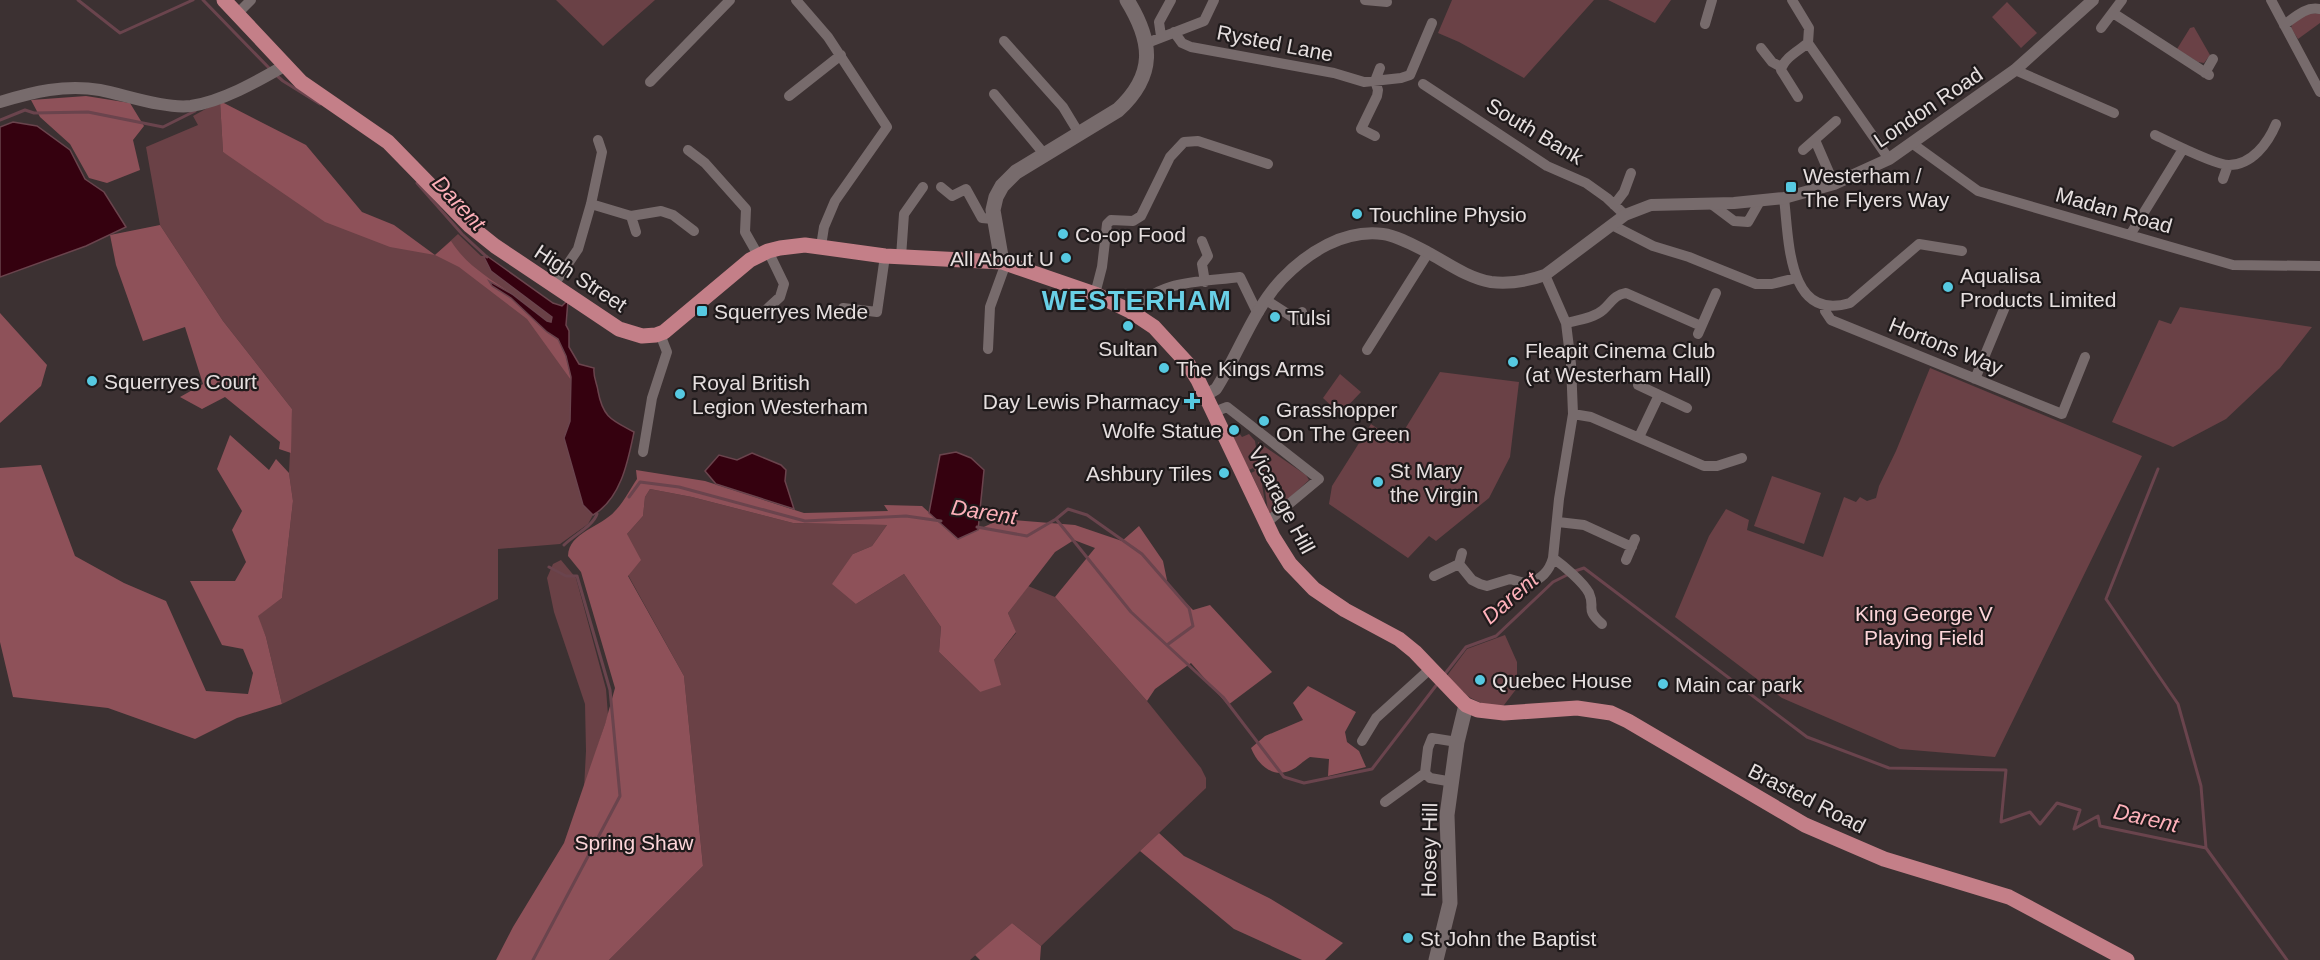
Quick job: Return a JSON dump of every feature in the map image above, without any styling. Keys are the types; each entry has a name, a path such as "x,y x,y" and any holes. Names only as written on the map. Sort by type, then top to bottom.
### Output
{"main road":[{"name":"High Street","path":"224,0 237,14 277,70 388,142 470,226 553,286 619,329 642,336 660,334"},
{"path":"660,334 733,274 763,253 798,246 821,246 885,256 1004,263 993,219 996,197 1008,179 1118,110 1136,92 1146,69 1154,40 1142,27 1127,0"},
{"name":"Vicarage Hill","path":"1004,263 1095,294 1133,313 1154,327 1188,364 1206,394 1266,523 1290,564 1314,589 1345,610 1399,639 1415,652 1466,705"},
{"name":"Hosey Hill","path":"1436,960 1450,903 1447,815 1457,742 1466,705"},
{"name":"Brasted Road","path":"1466,705 1490,713 1577,708 1611,713 1805,825 1884,859 2008,897 2127,960"}],"street":[{"path":"237,14 251,0"},
{"path":"650,82 730,0"},
{"path":"796,0 841,55 887,127 835,201 828,215 821,246"},
{"path":"1154,40 1159,22 1171,0"},
{"path":"1154,40 1204,21 1214,0"},
{"path":"1705,24 1712,0"},
{"path":"1792,0 1809,28 1808,44 1889,159"},
{"name":"London Road","path":"1206,394 1216,389 1266,300 1281,280 1323,246 1349,235 1384,234 1428,253 1463,273 1491,282 1512,282 1545,275 1625,215 1651,205 1760,201 1784,198 1834,184 1889,159 1913,144 2015,70 2093,0"},
{"path":"2102,28 2122,0"},
{"path":"2271,0 2320,92"},
{"path":"1369,1 1387,2"},
{"path":"2284,25 2303,11 2312,7 2320,9"},
{"path":"2112,13 2207,74 2213,59"},
{"name":"Rysted Lane","path":"1174,32 1182,43 1191,47 1334,73 1364,82 1410,75 1432,23"},
{"path":"1020,40 1008,45 1062,107 1080,135"},
{"path":"1798,97 1781,70 1789,58 1808,44"},
{"path":"1761,48 1773,62 1782,67"},
{"path":"789,96 841,55"},
{"path":"1375,136 1361,129 1377,96 1375,81 1380,68"},
{"path":"0,102 38,91 72,87 168,105 190,106 221,96 277,70"},
{"path":"2015,70 2114,113"},
{"name":"South Bank","path":"1423,84 1547,166 1586,183 1625,215"},
{"path":"994,94 1045,156"},
{"path":"1803,150 1836,121"},
{"path":"2150,146 2157,132 2183,149 2228,165 2253,155 2264,147 2276,124"},
{"path":"553,286 578,249 591,204 602,152 598,140"},
{"path":"1815,140 1834,184"},
{"path":"1095,294 1102,267 1107,224 1111,220 1133,220 1141,216 1170,158 1184,142 1198,141 1268,164"},
{"name":"Madan Road","path":"1913,144 1978,191 2233,265 2320,266"},
{"path":"2130,235 2183,149"},
{"path":"688,150 705,163 746,209 745,232 763,253 784,284 780,297 768,308"},
{"path":"2223,179 2228,165"},
{"path":"1614,205 1624,192 1631,173"},
{"path":"901,257 904,214 923,187"},
{"path":"941,187 952,196 966,189 982,218 993,219"},
{"path":"1612,225 1653,246 1689,257 1756,284 1772,284 1796,278 1784,198"},
{"path":"1710,203 1734,221 1748,222 1760,201"},
{"path":"591,204 631,216 661,211 673,215 694,231"},
{"path":"631,216 636,232"},
{"path":"1202,241 1208,256 1202,264 1205,282"},
{"path":"1825,306 1838,307 1850,303 1919,244 1962,251"},
{"path":"1367,350 1428,253"},
{"path":"843,308 877,312 885,256"},
{"path":"988,349 990,307 1004,263"},
{"path":"1458,564 1472,580 1487,586 1510,579 1528,584 1543,576 1553,558 1573,414 1571,364 1566,323 1545,275"},
{"path":"1133,313 1147,296 1186,282 1240,277 1259,312"},
{"name":"Hortons Way","path":"1796,278 1801,290 1811,299 1825,306 1825,311 1831,320 2062,414 2085,357"},
{"path":"1566,323 1596,314 1603,310 1617,294 1626,292 1699,330 1716,293"},
{"path":"1266,300 1299,316"},
{"path":"1975,379 2007,302"},
{"path":"643,452 652,398 666,359 667,352 660,334"},
{"path":"1638,385 1687,408"},
{"path":"1639,438 1659,395"},
{"path":"1214,412 1227,407 1319,479 1266,523"},
{"path":"1573,414 1591,417 1704,466 1723,464 1742,458"},
{"path":"1558,522 1584,525 1633,543 1626,560"},
{"path":"1434,576 1458,564 1462,552"},
{"path":"1553,558 1567,568 1588,594 1591,614 1602,624"},
{"path":"1362,741 1377,718 1430,669"},
{"path":"1385,802 1425,773 1428,748 1432,738 1457,742"},
{"path":"1425,773 1430,778 1452,782"}],"green space":[{"path":"556,0 655,0 603,46"},
{"path":"1452,0 1594,0 1524,78 1438,33"},
{"path":"1608,0 1671,0 1655,23"},
{"path":"2007,2 2037,33 2021,48 1992,17"},
{"path":"2320,13 2320,23 2298,39 2291,28 2293,23 2299,17"},
{"path":"2194,27 2210,55 2204,63 2198,62 2177,49 2190,28"},
{"path":"86,96 130,103 144,126 133,140 140,170 107,183 89,178 70,144 40,117 31,100"},
{"path":"220,101 223,152 435,255 458,234 481,256 487,256 553,303 562,306 568,300 566,325 569,331 569,346 579,364 571,381 570,421 564,438 583,505 593,515 588,524 560,544 498,549 498,599 282,704 266,637 257,616 282,598 293,501 289,473 292,409 223,321 160,225 146,147 198,125 193,116"},
{"path":"220,101 306,145 362,212 394,225 435,255 390,247 325,222 223,152"},
{"path":"160,225 223,321 292,409 291,453 279,449 280,442 225,397 202,409 180,397 203,384 185,327 143,341 116,265 110,235"},
{"path":"451,241 471,264 512,294 492,286 511,298 547,332 558,339 566,356 571,380 527,319 459,267 435,255"},
{"path":"2180,307 2312,327 2280,368 2226,419 2173,447 2112,422 2159,320 2171,324"},
{"path":"0,313 47,365 41,386 0,423"},
{"name":"King George V Playing Field","path":"1930,368 2142,456 1995,757 1900,749 1782,698 1675,617 1709,536 1726,509 1749,520 1747,530 1823,557 1844,497 1856,502 1860,497 1867,501 1876,498 1879,486"},
{"path":"1440,372 1519,382 1510,457 1489,498 1436,541 1429,536 1408,558 1329,504 1332,486 1371,424 1397,442"},
{"path":"1340,374 1361,392 1340,414 1323,398"},
{"path":"1239,433 1242,437 1249,434 1255,441 1265,503 1251,473 1255,471 1253,468 1249,470 1232,439"},
{"path":"230,435 269,470 276,459 289,473 293,501 282,598 258,616 266,637 282,704 237,718 195,739 108,708 13,697 0,642 0,468 41,465 75,556 124,583 166,601 206,691 248,694 253,673 243,649 222,645 190,581 235,581 246,562 232,530 242,511 217,469"},
{"path":"1258,442 1306,475 1309,480 1272,514 1268,511"},
{"name":"Spring Shaw","path":"636,470 705,481 804,513 888,511 884,505 922,506 958,539 1001,519 1075,525 1122,541 1139,526 1163,561 1168,585 1193,610 1210,605 1272,672 1228,705 1191,663 1155,689 1147,701 1055,597 1095,548 1074,540 1055,552 1008,613 1016,632 994,660 1001,685 980,692 939,652 941,627 904,574 856,604 832,584 853,554 872,546 887,525 793,523 692,497 650,489 645,497 643,516 627,534 641,560 628,576 684,676 703,866 609,960 496,960 513,927 564,843 615,688 581,572 568,556 570,548 580,535 609,517 624,500 637,479"},
{"path":"1772,476 1821,493 1804,544 1754,526"},
{"path":"650,489 692,497 793,523 887,525 872,546 853,554 856,604 904,574 941,627 939,652 980,692 994,660 1016,633 1008,613 1028,586 1055,597 1147,701 1201,768 1206,778 1206,788 1041,946 1012,923 970,960 609,960 703,866 684,676 628,575 627,534 643,516 645,497"},
{"path":"561,560 576,578 606,689 608,715 584,789 585,704 554,612 547,578 553,564"},
{"path":"1505,635 1517,662 1517,688 1501,709 1471,698 1446,677 1467,649"},
{"path":"1308,686 1356,712 1345,732 1347,742 1359,751 1366,767 1328,776 1329,759 1310,757 1292,770 1282,773 1271,771 1257,759 1251,748 1265,736 1303,720 1293,703"},
{"path":"1159,833 1184,856 1269,898 1343,943 1325,960 1302,960 1234,929 1140,851"},
{"path":"1012,923 1041,946 1040,960 980,960 975,955"}],"shaded area":[{"path":"13,122 37,126 70,150 85,179 104,192 126,227 86,246 0,277 0,127"},
{"path":"487,256 553,303 562,306 568,300 566,325 569,331 569,347 579,364 594,368 600,400 606,413 614,421 634,432 626,467 617,489 603,508 593,515 583,505 564,438 570,421 571,377 566,356 558,339 547,332 511,298 492,286 489,281 512,294 547,321 551,322 552,317 491,271 484,257"},
{"path":"956,452 971,458 984,470 978,530 958,539 929,513 940,455"},
{"path":"752,453 781,465 786,470 785,481 794,509 716,484 705,471 719,455 737,460"}],"waterway":[{"name":"Darent","path":"78,0 120,33 193,0"},
{"name":"Darent","path":"203,0 271,70"},
{"name":"Darent","path":"275,74 320,104"},
{"path":"0,120 25,110 34,113 88,112 163,127 195,111"},
{"name":"Darent","path":"417,183 462,234 487,257"},
{"path":"2158,469 2106,599 2178,704 2201,786 2206,848"},
{"name":"Darent","path":"629,497 640,482 679,487 805,521 906,516 941,521"},
{"path":"1056,519 1068,509 1087,515 1142,554 1189,608 1193,626 1167,645"},
{"path":"564,545 587,526 597,514"},
{"name":"Darent","path":"977,527 1027,536 1056,519 1131,612 1223,697 1284,777 1304,783 1372,769 1438,683"},
{"path":"533,960 620,796 610,690 577,576 566,576 549,567"},
{"name":"Darent","path":"1575,571 1584,568 1807,737 1889,768 2006,770 2001,822 2030,812 2040,824 2057,803 2080,810 2074,829 2098,816 2100,826 2206,848 2287,960"},
{"name":"Darent","path":"1444,675 1466,647 1496,636 1553,582 1569,574"}],"place":[{"name":"Westerham / The Flyers Way","path":"1791,187"},
{"name":"Touchline Physio","path":"1357,214"},
{"name":"Co-op Food","path":"1063,234"},
{"name":"All About U","path":"1066,258"},
{"name":"Aqualisa Products Limited","path":"1948,287"},
{"name":"Squerryes Mede","path":"702,311"},
{"name":"Tulsi","path":"1275,317"},
{"name":"Sultan","path":"1128,326"},
{"name":"Fleapit Cinema Club (at Westerham Hall)","path":"1513,362"},
{"name":"The Kings Arms","path":"1164,368"},
{"name":"Squerryes Court","path":"92,381"},
{"name":"Royal British Legion Westerham","path":"680,394"},
{"name":"Day Lewis Pharmacy","path":"1192,401"},
{"name":"Grasshopper On The Green","path":"1264,421"},
{"name":"Wolfe Statue","path":"1234,430"},
{"name":"Ashbury Tiles","path":"1224,473"},
{"name":"St Mary the Virgin","path":"1378,482"},
{"name":"Quebec House","path":"1480,680"},
{"name":"Main car park","path":"1663,684"},
{"name":"St John the Baptist","path":"1408,938"}],"district":[{"name":"WESTERHAM","path":"1137,301"}]}
